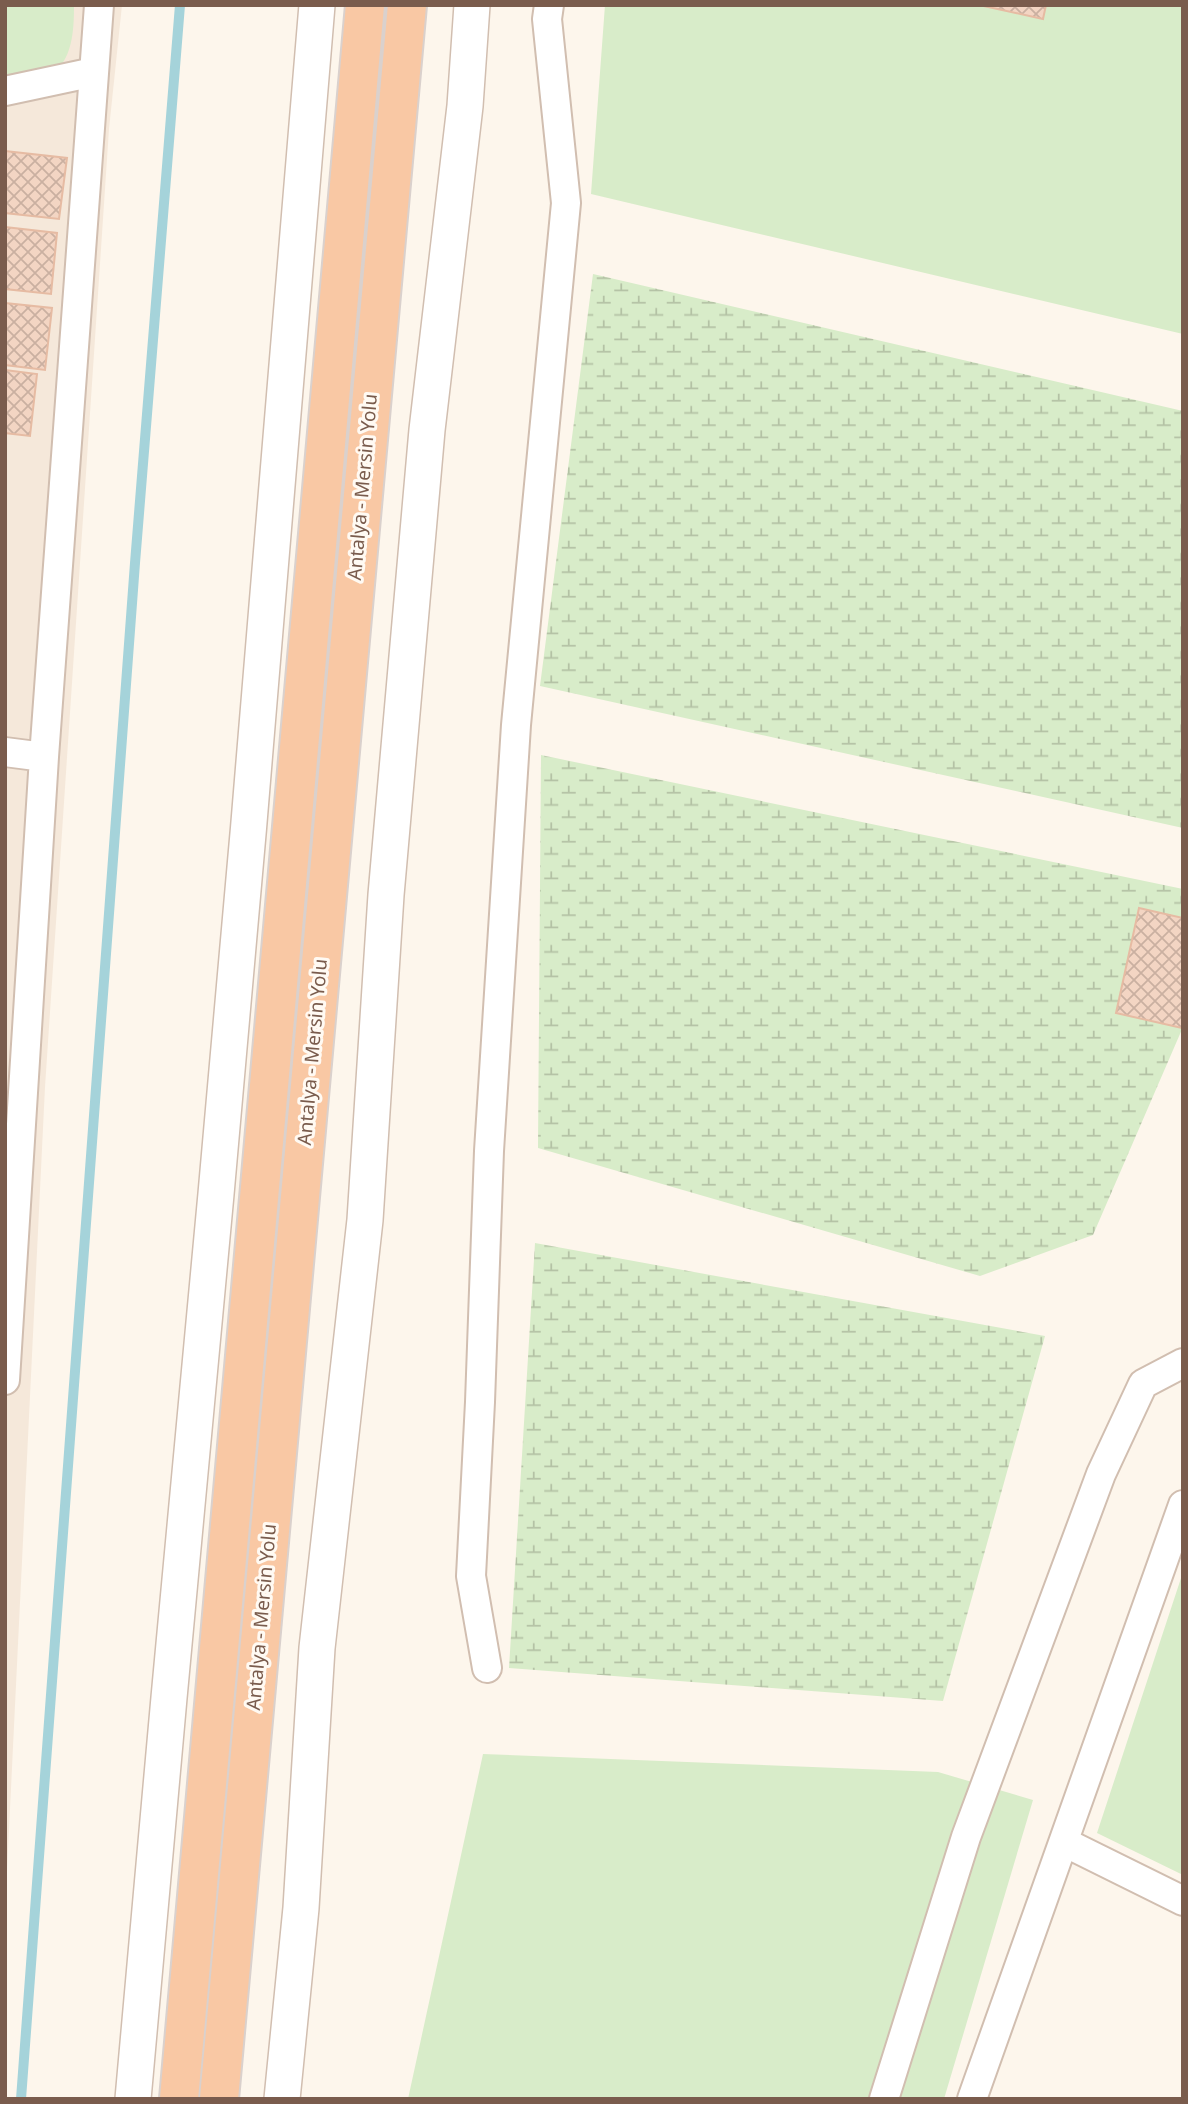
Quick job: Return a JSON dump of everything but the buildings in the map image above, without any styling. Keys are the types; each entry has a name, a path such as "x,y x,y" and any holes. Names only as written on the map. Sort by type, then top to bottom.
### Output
{"highway":[{"name":"Antalya - Mersin Yolu","path":"179,2099 365,5"},
{"name":"Antalya - Mersin Yolu","path":"219,2099 407,5"}],"street":[{"path":"5,1380 44,757 99,5"},
{"path":"134,2099 165,1728 256,743 317,5"},
{"path":"282,2099 301,1908 317,1648 365,1220 386,895 427,430 465,106 472,5"},
{"path":"487,1668 471,1576 489,1151 516,725 566,203 547,19 549,5"},
{"path":"5,90 94,72"},
{"path":"5,752 44,757"},
{"path":"884,2099 966,1837 1101,1474 1143,1384 1183,1363"},
{"path":"972,2099 1183,1505"},
{"path":"1064,1842 1183,1901"}],"shaded area":[{"path":"5,5 122,5 109,129 45,1087 5,1912"}],"green space":[{"path":"5,5 74,5 70,44 57,70 44,77 5,86"},
{"path":"605,5 1183,5 1183,334 591,194"},
{"path":"593,274 1183,411 1183,828 540,686"},
{"path":"541,755 1183,889 1183,1027 1093,1235 980,1276 538,1148"},
{"path":"535,1243 1045,1336 943,1701 509,1668"},
{"path":"1183,1572 1183,1875 1097,1833"},
{"path":"483,1754 938,1772 1033,1800 944,2099 408,2099"}],"waterway":[{"path":"21,2099 135,563 180,5"}]}
